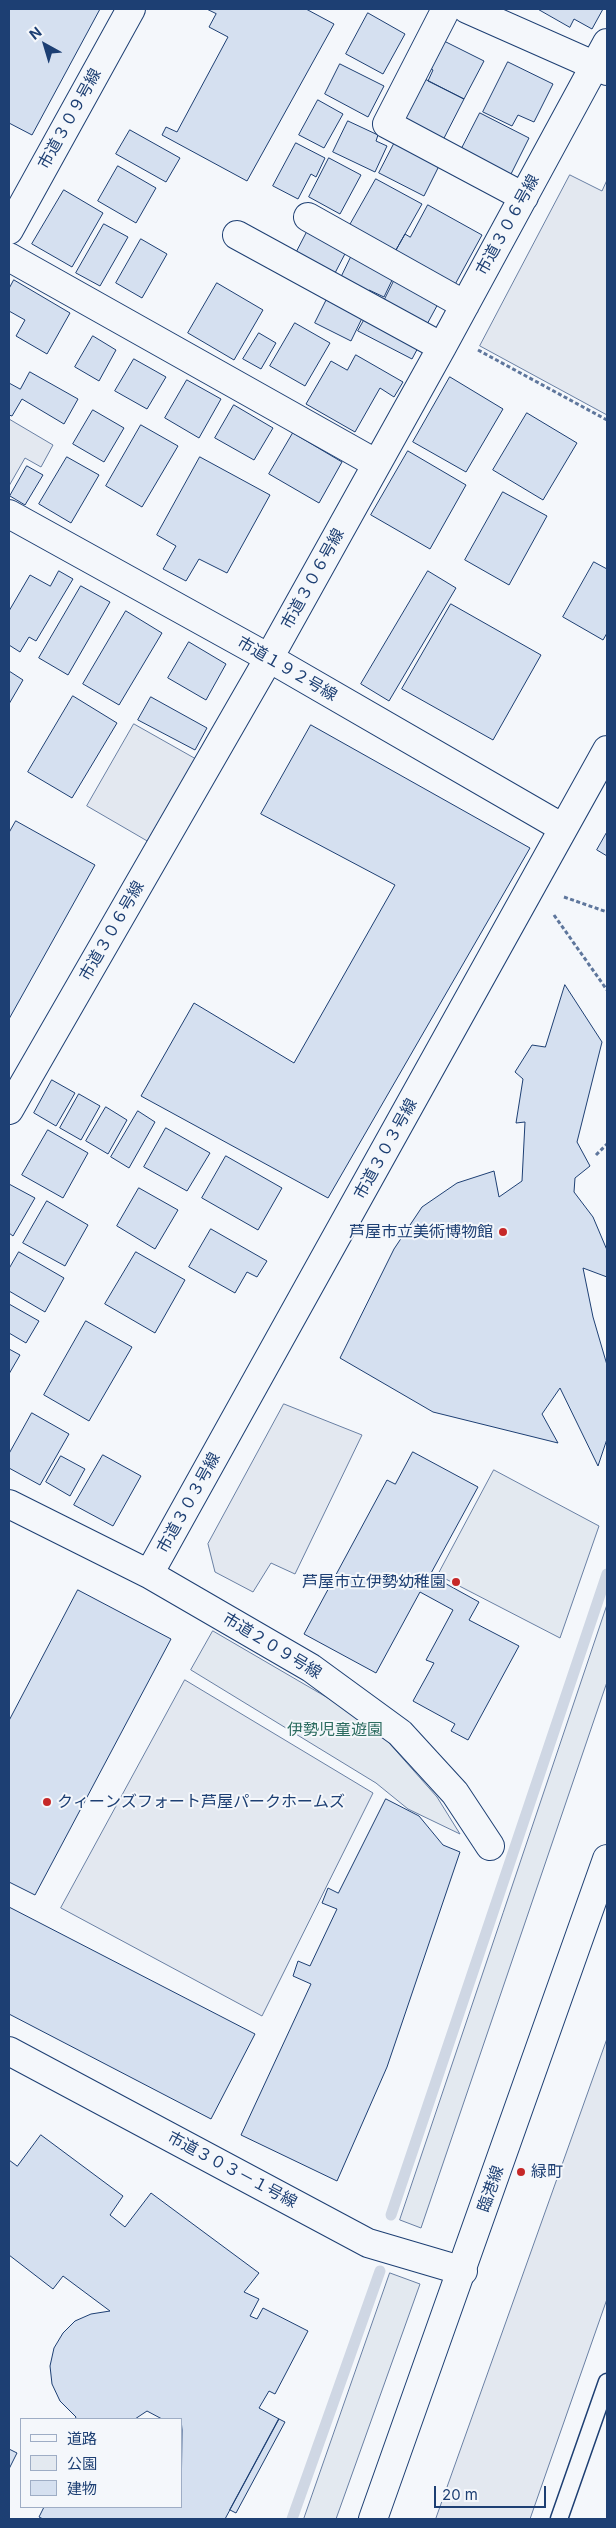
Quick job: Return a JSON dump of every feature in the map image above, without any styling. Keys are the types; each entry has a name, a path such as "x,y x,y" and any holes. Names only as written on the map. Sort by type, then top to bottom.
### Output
{"street":[{"name":"市道３０９号線","path":"9,230 131,9"},
{"path":"446,9 387,124 524,197"},
{"path":"467,9 603,60"},
{"name":"市道３０６号線","path":"9,1110 269,658 524,197 603,60"},
{"path":"308,217 465,305"},
{"path":"237,235 446,340"},
{"path":"9,257 377,464"},
{"name":"市道１９２号線","path":"9,514 269,658 563,828"},
{"name":"市道３０３号線","path":"149,1574 607,750"},
{"name":"市道２０９号線","path":"9,1504 149,1574 311,1668 400,1733 455,1793 490,1846"},
{"name":"臨港線","path":"373,2519 607,1859"},
{"name":"市道３０３－１号線","path":"9,2051 368,2243 462,2271"}],"lane":[{"path":"558,2519 607,2382"}],"path":[{"path":"446,340 607,420"},
{"path":"532,886 607,912"},
{"path":"532,886 607,990"},
{"path":"596,1155 607,1144"}],"green space":[{"path":"494,1470 599,1526 560,1638 438,1575"},
{"path":"607,1605 607,1682 421,2228 400,2220"},
{"name":"伊勢児童遊園","path":"213,1631 352,1712 382,1735 437,1797 460,1834 408,1809 376,1783 191,1670"},
{"path":"390,2273 420,2284 336,2519 304,2519"}],"shaded area":[{"path":"570,175 602,191 607,180 607,415 480,346"},
{"path":"9,419 53,445 41,467 25,458 9,486"},
{"path":"134,724 196,759 149,842 87,806"},
{"path":"284,1404 362,1435 295,1574 271,1563 253,1592 215,1572 208,1544"},
{"path":"185,1680 373,1793 262,2016 61,1908"},
{"path":"607,2039 607,2299 530,2519 436,2519"}],"building":[{"path":"9,9 100,9 32,135 9,123"},
{"path":"207,9 306,9 334,24 247,181 162,135 166,127 177,132 228,37 209,27 216,14"},
{"path":"538,9 603,9 592,29 574,19 570,27"},
{"path":"368,13 405,34 383,74 346,54"},
{"path":"442,40 484,61 464,99 428,81 433,70 428,67"},
{"path":"508,62 553,84 534,122 518,115 512,126 483,112"},
{"path":"340,64 384,86 368,117 325,94"},
{"path":"421,77 464,99 441,144 399,122"},
{"path":"318,100 343,114 324,148 299,135"},
{"path":"480,113 529,138 510,176 460,152"},
{"path":"348,121 378,135 376,141 387,146 375,172 333,152"},
{"path":"130,130 180,158 166,182 116,154"},
{"path":"396,140 441,162 424,196 379,173"},
{"path":"296,143 325,158 316,177 311,174 298,199 273,186"},
{"path":"329,158 361,175 340,214 309,197"},
{"path":"118,166 156,188 136,223 98,201"},
{"path":"376,179 422,204 392,257 346,232"},
{"path":"64,190 103,213 72,267 32,244"},
{"path":"428,205 482,235 452,290 392,257 405,234 410,237"},
{"path":"104,224 128,237 100,286 76,273"},
{"path":"308,230 347,250 335,273 317,264 293,259"},
{"path":"141,239 167,254 142,298 116,283"},
{"path":"352,255 394,276 384,297 369,290 365,298 338,284"},
{"path":"395,279 439,302 425,328 382,305"},
{"path":"14,280 70,313 47,354 16,336 25,320 9,311 9,289"},
{"path":"217,283 263,310 234,360 188,333"},
{"path":"329,295 365,312 351,341 315,323"},
{"path":"367,315 420,344 412,359 358,331"},
{"path":"295,323 330,343 305,386 270,366"},
{"path":"259,333 276,343 261,369 243,359"},
{"path":"93,336 116,350 99,381 75,367"},
{"path":"356,355 403,382 394,397 380,388 355,432 306,404 331,361 347,370"},
{"path":"134,359 166,377 147,409 115,391"},
{"path":"30,372 78,399 64,424 22,399 12,416 9,415 9,383 20,389"},
{"path":"450,377 503,409 466,472 413,442"},
{"path":"187,380 221,399 199,438 165,418"},
{"path":"234,405 273,428 254,460 215,438"},
{"path":"93,410 124,428 104,462 73,444"},
{"path":"527,413 577,443 543,500 493,470"},
{"path":"141,425 178,446 142,507 106,486"},
{"path":"293,433 342,462 319,503 269,474"},
{"path":"408,451 466,485 430,549 371,515"},
{"path":"67,457 99,475 71,523 39,504"},
{"path":"200,457 270,495 227,573 199,559 186,581 163,569 176,546 157,535"},
{"path":"27,466 43,475 25,505 10,496"},
{"path":"503,492 547,516 509,585 465,560"},
{"path":"594,562 607,569 607,633 603,640 563,617"},
{"path":"59,571 73,579 36,641 29,637 20,652 9,645 9,611 30,575 50,586"},
{"path":"428,571 456,588 389,701 361,684"},
{"path":"81,586 110,602 68,675 39,658"},
{"path":"451,604 541,655 493,740 402,689"},
{"path":"126,611 162,633 119,705 83,684"},
{"path":"189,642 226,664 206,700 168,678"},
{"path":"9,671 23,680 9,704"},
{"path":"73,696 117,723 72,798 28,772"},
{"path":"151,697 207,728 195,750 138,720"},
{"path":"311,725 530,848 328,1198 141,1096 194,1003 294,1063 395,885 261,814"},
{"path":"16,821 95,865 9,1019 9,833"},
{"path":"607,832 607,856 597,850"},
{"name":"芦屋市立美術博物館","path":"565,985 602,1042 577,1142 590,1166 575,1178 574,1192 593,1217 607,1250 607,1277 583,1268 593,1317 607,1365 607,1439 598,1466 560,1388 542,1414 558,1443 433,1412 340,1358 394,1249 422,1207 457,1183 494,1171 499,1197 522,1181 525,1122 516,1123 523,1079 515,1072 532,1045 545,1047"},
{"path":"52,1080 75,1093 56,1126 34,1113"},
{"path":"79,1094 100,1106 81,1140 60,1128"},
{"path":"106,1107 127,1120 108,1154 86,1141"},
{"path":"138,1111 155,1122 129,1168 111,1157"},
{"path":"166,1128 210,1153 187,1191 144,1167"},
{"path":"48,1130 88,1153 63,1198 22,1175"},
{"path":"226,1156 282,1188 258,1230 202,1198"},
{"path":"9,1184 35,1198 13,1236 9,1233"},
{"path":"139,1188 178,1210 155,1249 117,1226"},
{"path":"47,1201 88,1225 65,1266 23,1243"},
{"path":"211,1229 267,1261 257,1277 247,1272 235,1293 189,1267"},
{"path":"19,1252 64,1278 45,1312 9,1291 9,1269"},
{"path":"136,1252 185,1280 155,1333 105,1304"},
{"path":"9,1304 39,1321 26,1343 9,1333"},
{"path":"86,1321 132,1347 89,1421 44,1395"},
{"path":"9,1349 20,1355 9,1374"},
{"path":"32,1413 69,1434 40,1485 9,1468 9,1454"},
{"path":"413,1452 478,1487 430,1575 479,1602 469,1620 519,1646 468,1740 451,1731 455,1724 413,1701 434,1663 426,1660 453,1610 420,1592 376,1673 304,1634 387,1480 395,1484"},
{"path":"103,1455 141,1476 113,1526 74,1505"},
{"path":"61,1456 85,1469 70,1496 46,1482"},
{"name":"クィーンズフォート芦屋パークホームズ","path":"78,1590 171,1639 35,1895 9,1882 9,1721"},
{"path":"386,1799 419,1816 443,1845 460,1852 387,2067 337,2181 241,2135 311,1984 293,1976 298,1961 310,1966 337,1909 322,1903 328,1888 338,1893"},
{"path":"9,1907 255,2034 211,2119 9,2014"},
{"path":"41,2135 123,2196 110,2215 125,2227 151,2193 259,2273 244,2292 259,2299 250,2316 257,2319 263,2308 308,2331 275,2394 269,2391 259,2408 279,2419 225,2519 43,2519 39,2517 44,2508 182,2508 182,2418 160,2418 147,2411 136,2418 76,2418 60,2401 52,2384 50,2366 54,2348 63,2333 75,2321 91,2314 110,2311 63,2276 53,2289 9,2255 9,2160 17,2166"},
{"path":"279,2419 285,2422 236,2513 230,2510"},
{"path":"9,2449 17,2453 9,2469"}],"waterway":[{"path":"391,2215 607,1574"},
{"path":"292,2519 380,2271"}],"place":[{"name":"芦屋市立美術博物館","path":"503,1232"},
{"name":"芦屋市立伊勢幼稚園","path":"456,1582"},
{"name":"クィーンズフォート芦屋パークホームズ","path":"47,1802"},
{"name":"緑町","path":"521,2172"}]}
